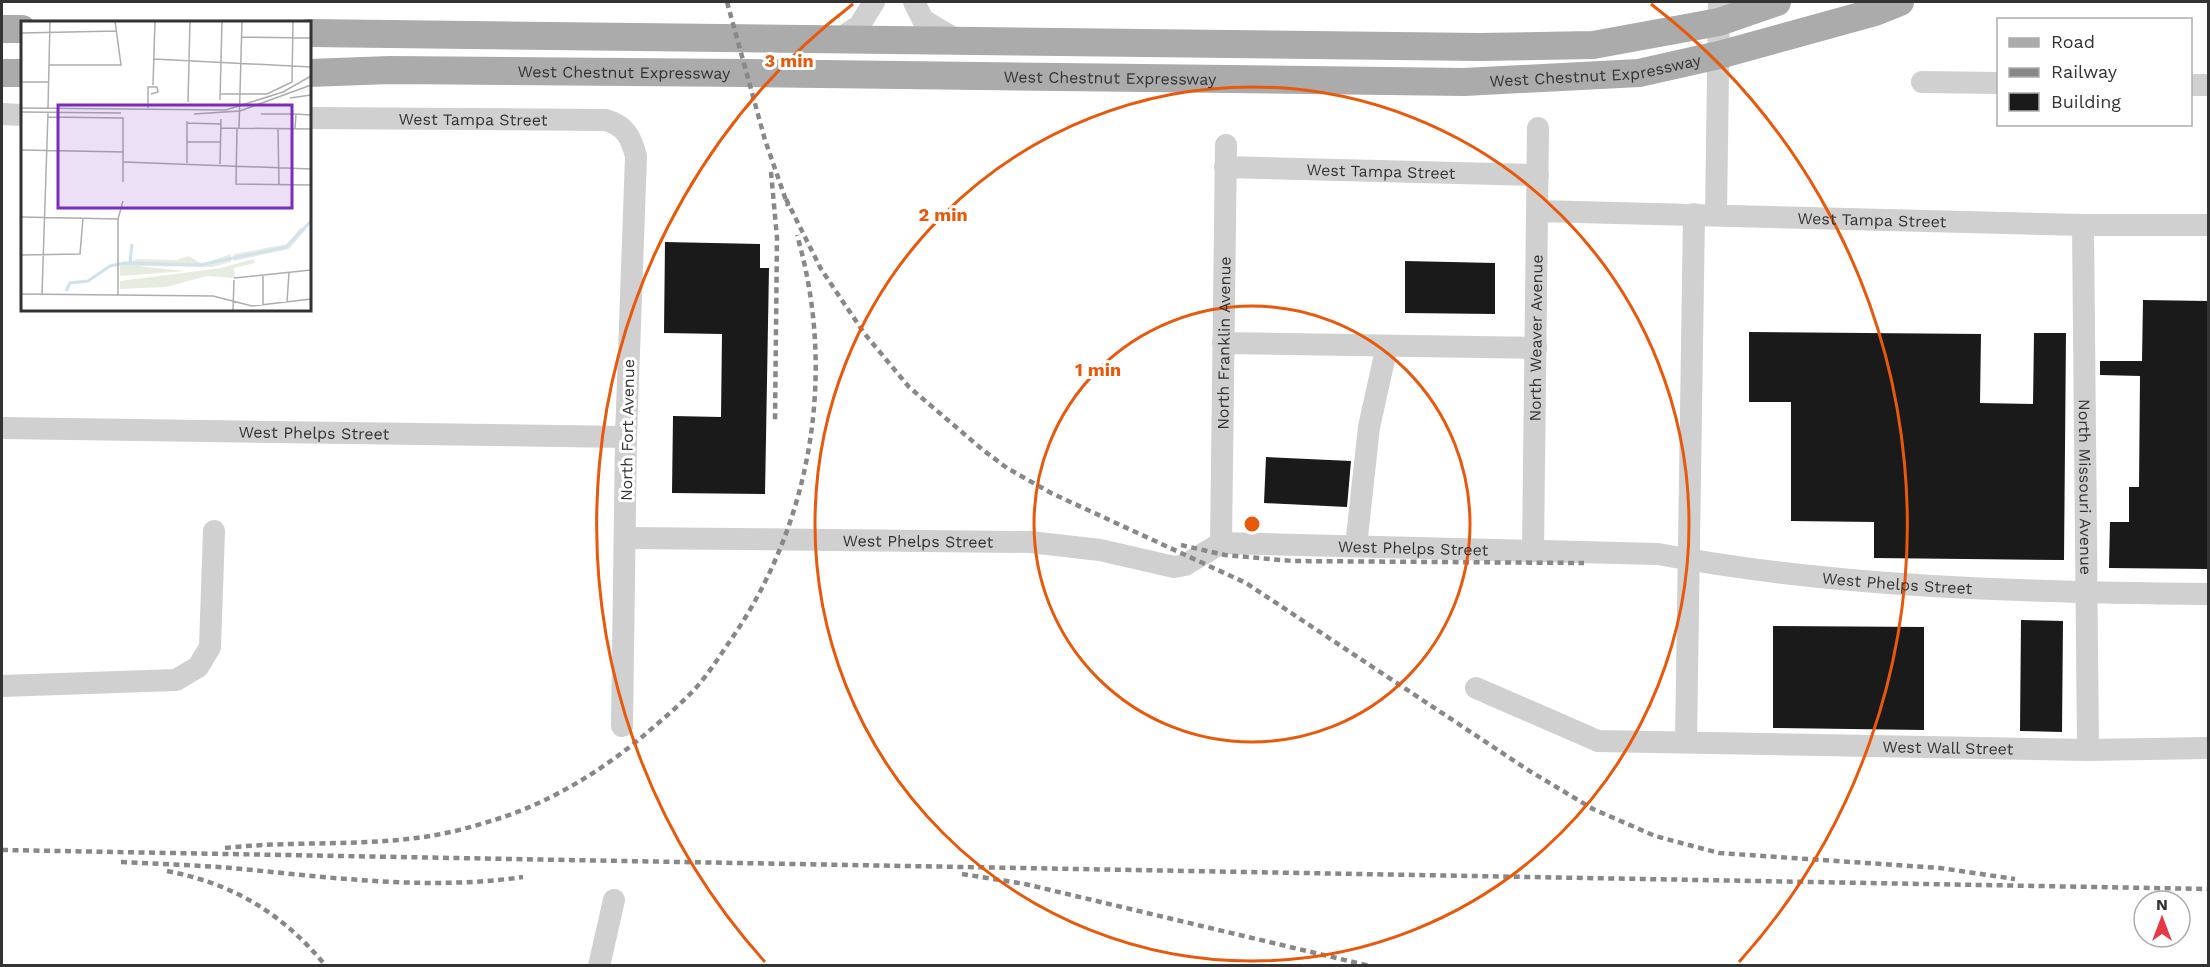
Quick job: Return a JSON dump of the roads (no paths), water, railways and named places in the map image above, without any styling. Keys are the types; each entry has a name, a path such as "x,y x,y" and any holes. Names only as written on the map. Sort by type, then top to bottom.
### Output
{"main road":[{"name":"West Chestnut Expressway","path":"310,33 836,41 1479,47 1593,45 1719,12 1777,2"},
{"name":"West Chestnut Expressway","path":"310,73 390,70 1464,82 1639,73 1719,55 1875,12 1900,2"},
{"path":"2,29 21,29"},
{"path":"2,73 21,74"}],"street":[{"path":"836,41 859,26 874,2"},
{"path":"915,2 923,20 962,42"},
{"path":"1686,742 1690,560 1705,214 1719,55 1719,12"},
{"path":"1922,82 1997,83"},
{"path":"2192,84 2208,85"},
{"path":"2,114 21,115"},
{"name":"West Tampa Street","path":"310,117 605,120 620,124 629,136"},
{"name":"North Weaver Avenue","path":"1533,550 1539,128"},
{"name":"North Fort Avenue","path":"622,726 626,437 636,156 629,136"},
{"name":"West Tampa Street","path":"1226,156 1538,175"},
{"name":"North Franklin Avenue","path":"1221,543 1226,156"},
{"name":"West Tampa Street","path":"1538,211 2083,225 2208,225"},
{"name":"North Missouri Avenue","path":"2083,225 2088,750"},
{"path":"1223,343 1536,348"},
{"path":"1356,546 1369,427 1387,346"},
{"name":"West Phelps Street","path":"2,428 626,437"},
{"path":"2,686 176,680 198,667 210,647 214,531"},
{"name":"West Phelps Street","path":"626,538 1030,542 1100,550 1174,567 1185,565 1221,543 1658,554 1690,560 1974,590 2208,594"},
{"name":"West Wall Street","path":"1476,688 1598,741 2088,750 2208,748"},
{"path":"599,966 614,900"}],"railway":[{"path":"727,2 765,140 788,206"},
{"path":"771,172 777,238 775,421"},
{"path":"786,199 821,269 864,333 909,387 983,450 1007,468 1051,493 1246,583 1528,770 1593,809 1655,836 1719,853 1940,868 2015,879"},
{"path":"225,848 416,838 455,831 494,820 553,796 591,774 642,737 693,691 720,656 758,595 781,547 798,497 809,445 815,393 815,340 809,287 797,235"},
{"path":"1181,545 1225,555 1292,561 1584,563"},
{"path":"2,850 2208,889"},
{"path":"121,862 217,867 414,883 487,881 523,877"},
{"path":"167,871 214,884 255,903 292,931 326,966"},
{"path":"962,874 1025,884 1370,966"}]}
